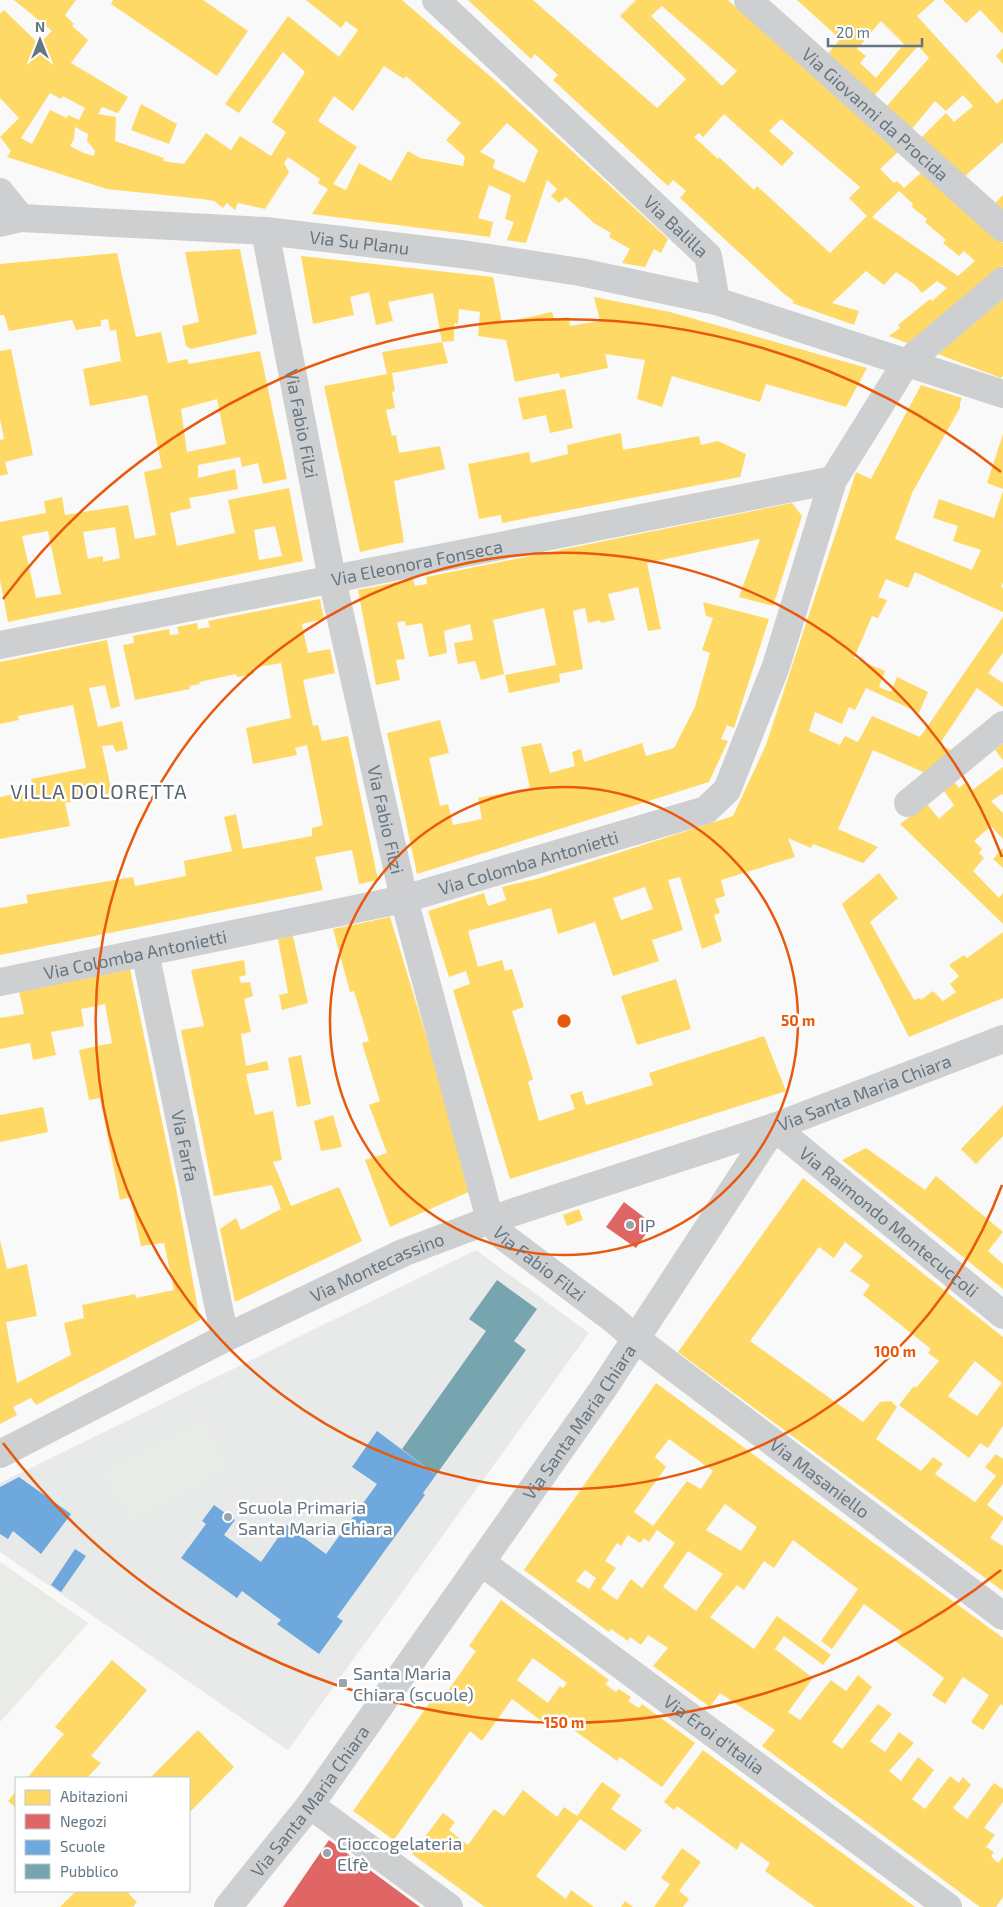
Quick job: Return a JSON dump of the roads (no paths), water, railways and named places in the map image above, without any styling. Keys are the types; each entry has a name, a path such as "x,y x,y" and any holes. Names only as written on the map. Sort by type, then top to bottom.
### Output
{"street":[{"name":"Via Balilla","path":"436,0 708,256 716,301"},
{"name":"Via Giovanni da Procida","path":"748,0 1003,228"},
{"path":"0,192 11,221"},
{"name":"Via Su Planu","path":"11,221 266,231 469,255 580,272 716,301"},
{"name":"Via Fabio Filzi","path":"266,231 332,579 404,899 490,1220 504,1237 613,1319 636,1339"},
{"name":"Via Colomba Antonietti","path":"0,982 404,899 706,810 727,790 776,666 833,480 906,363 1003,281"},
{"path":"716,301 1003,394"},
{"name":"Via Eleonora Fonseca","path":"0,646 833,480"},
{"path":"908,803 1003,725"},
{"name":"Via Farfa","path":"146,952 226,1338"},
{"name":"Via Santa Maria Chiara","path":"228,1907 310,1804 481,1562 636,1339 774,1127 998,1049"},
{"name":"Via Montecassino","path":"0,1454 226,1338 405,1252 490,1220 774,1127"},
{"name":"Via Raimondo Montecuccoli","path":"774,1127 1003,1315"},
{"name":"Via Masaniello","path":"636,1339 1003,1616"},
{"name":"Via Eroi d'Italia","path":"481,1562 948,1907"},
{"path":"310,1804 449,1907"}],"place":[{"name":"IP","path":"630,1225"},
{"name":"Scuola Primaria Santa Maria Chiara","path":"228,1517"},
{"name":"Santa Maria Chiara (scuole)","path":"343,1683"},
{"name":"Cioccogelateria Elfè","path":"327,1853"}],"district":[{"name":"VILLA DOLORETTA","path":"99,791"}]}
